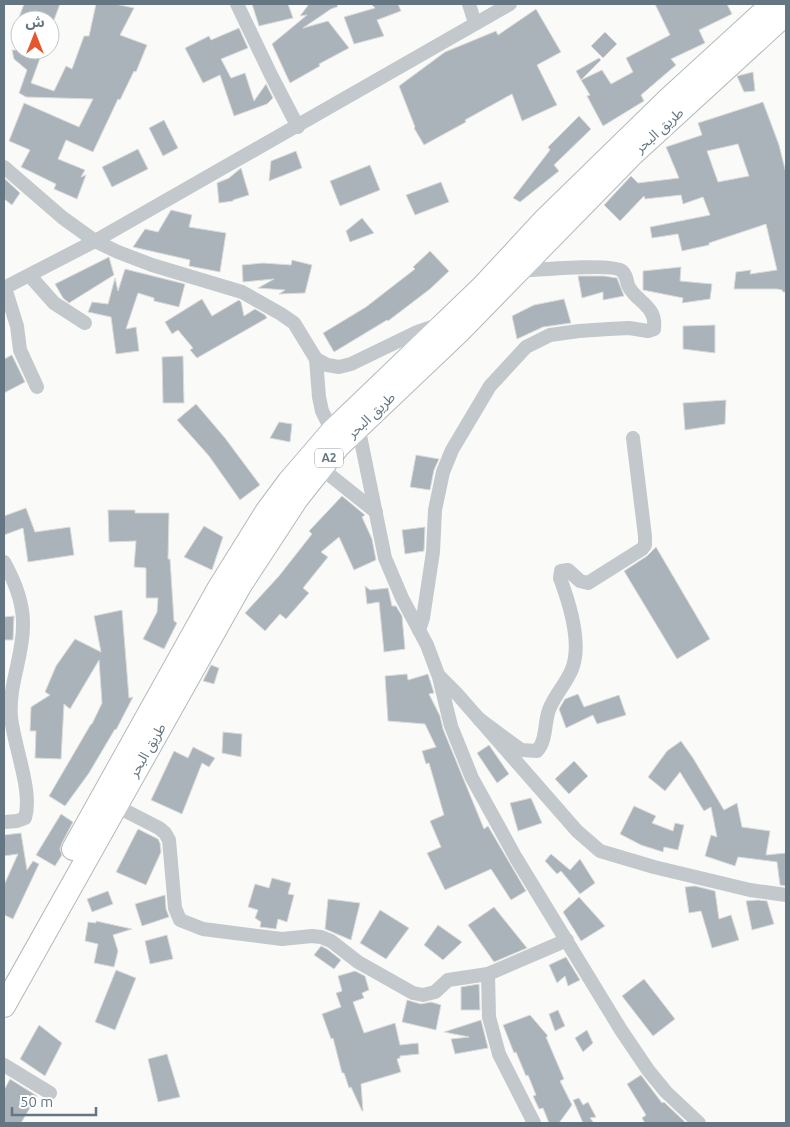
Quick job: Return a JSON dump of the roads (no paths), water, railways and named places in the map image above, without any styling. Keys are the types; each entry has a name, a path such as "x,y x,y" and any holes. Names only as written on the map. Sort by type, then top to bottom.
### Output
{"highway":[{"name":"طريق البحر","path":"4,975 161,690 233,564 266,512 289,481 332,432 482,287 546,218 597,179 694,87 772,4"},
{"name":"طريق البحر","path":"694,87 786,14"},
{"name":"طريق البحر","path":"4,1006 240,586 296,499 339,446 358,426 459,332 519,271 597,179"}],"street":[{"path":"238,4 271,75 298,126"},
{"path":"469,4 475,23"},
{"path":"37,386 20,350 17,326 4,288 95,241 510,4"},
{"path":"4,168 63,218 95,241 126,256 242,292 260,300 294,324 316,359 319,397 322,410 332,432"},
{"path":"419,630 423,618 433,552 435,510 443,472 452,450 490,386 526,347 550,335 578,330 609,328 629,328 648,331 654,329 655,320 651,310 628,286 626,277 620,270 614,268 588,268 519,271"},
{"path":"30,276 54,303 85,322"},
{"path":"316,359 327,365 339,367 352,364 422,330 443,324"},
{"path":"358,426 385,558 402,598 427,645 439,677 451,726 472,778 516,858 621,1030 648,1070 666,1092 698,1123"},
{"path":"479,719 521,750 537,751 541,747 551,704 572,669 576,656 573,622 560,578 561,572 568,570 580,581 588,583 636,554 645,545 633,438"},
{"path":"321,468 376,512"},
{"path":"4,562 16,586 23,622 22,641 12,690 11,716 15,742 22,767 28,808 25,818 4,822"},
{"path":"439,677 479,719 577,831 600,851 654,867 750,890 786,896"},
{"path":"116,806 159,828 170,840 175,908 180,920 203,929 282,938 321,937 331,941 358,962 413,993 429,995 448,980 488,974 567,940"},
{"path":"488,974 490,1017 499,1054 534,1123"},
{"path":"4,1065 50,1093"}]}
